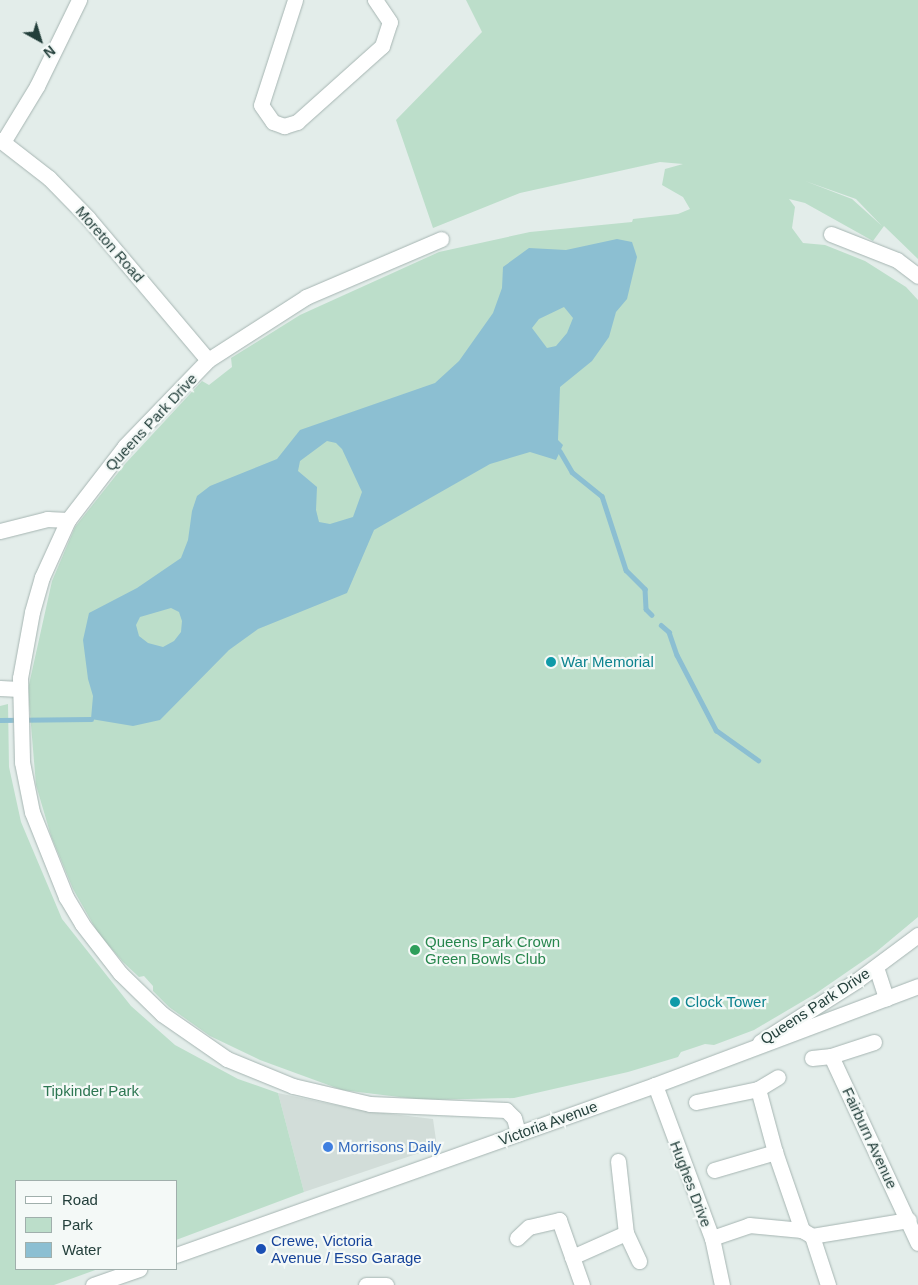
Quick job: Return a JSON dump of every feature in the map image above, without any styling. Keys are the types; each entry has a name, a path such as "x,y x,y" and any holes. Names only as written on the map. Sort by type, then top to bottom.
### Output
{"street":[{"path":"1,141 37,86 79,0"},
{"path":"295,0 261,105 267,117 284,126 297,122 382,46 390,22 375,0"},
{"name":"Moreton Road","path":"1,141 49,178 82,212 208,360"},
{"path":"831,234 898,260 918,276"},
{"name":"Queens Park Drive","path":"441,239 306,297 208,360 125,446 68,520 42,577 32,612 19,689 19,734 32,812 66,897 105,957 162,1014 228,1059 293,1086 370,1104 506,1110 514,1118 518,1134"},
{"path":"0,531 47,519 68,520"},
{"path":"0,688 19,689"},
{"name":"Queens Park Drive","path":"754,1045 876,967 918,935"},
{"name":"Queens Park Drive","path":"876,967 886,998"},
{"name":"Victoria Avenue","path":"178,1255 655,1085 754,1045 918,986"},
{"path":"812,1058 831,1056 874,1042"},
{"name":"Fairburn Avenue","path":"831,1056 909,1220 918,1243"},
{"path":"696,1102 758,1089 778,1077"},
{"name":"Hughes Drive","path":"655,1085 712,1238 722,1285"},
{"path":"758,1089 774,1152 828,1285"},
{"path":"714,1170 774,1152"},
{"path":"618,1161 626,1233 638,1261"},
{"path":"517,1238 529,1227 559,1220 582,1285"},
{"path":"712,1238 749,1225 807,1233 909,1220"},
{"path":"572,1257 626,1233"},
{"path":"93,1285 136,1270"},
{"path":"366,1285 386,1285"}],"shaded area":[{"path":"278,1093 359,1110 433,1119 437,1147 304,1192"}],"green space":[{"path":"466,0 918,0 918,259 884,226 873,241 805,203 789,199 795,207 792,228 803,243 825,245 865,261 906,287 918,300 918,917 876,952 815,994 754,1030 714,1045 705,1044 681,1052 678,1057 628,1072 514,1098 424,1100 342,1090 260,1060 210,1036 169,1007 153,991 153,986 144,976 139,977 123,962 98,933 73,889 51,836 36,785 28,689 52,581 75,527 125,464 202,381 209,385 232,367 231,358 300,315 439,252 530,232 632,222 633,219 678,214 690,209 683,197 662,185 665,169 683,164 660,162 520,193 433,228 396,120 482,32","holes":["805,181 856,199 882,226 852,199"]},
{"name":"Tipkinder Park","path":"8,704 9,767 21,822 62,919 131,1006 175,1045 238,1079 278,1093 304,1192 178,1239 178,1180 15,1180 15,1270 95,1270 54,1285 0,1285 0,706"}],"water":[{"path":"617,239 632,242 637,257 627,299 616,312 609,337 592,361 560,387 558,440 563,445 556,460 530,452 490,464 374,530 347,593 258,629 229,650 160,720 133,726 91,719 93,696 88,679 83,640 89,613 137,588 181,558 188,540 192,511 197,496 210,486 277,459 300,430 435,383 459,361 493,313 502,288 503,267 529,248 566,250","holes":["564,307 573,318 567,333 556,346 547,348 532,328 539,319","327,441 336,443 342,449 362,492 353,517 330,524 319,522 316,510 317,487 298,471 300,461","171,608 179,612 182,621 181,632 174,641 163,647 148,643 139,636 136,625 140,617"]}],"waterway":[{"path":"560,451 572,472 602,496 626,570 645,589 646,609 652,615"},
{"path":"661,625 669,632 677,655 716,730 758,760"},
{"path":"0,720 91,719"}],"place":[{"name":"War Memorial","path":"551,662"},
{"name":"Queens Park Crown Green Bowls Club","path":"415,950"},
{"name":"Clock Tower","path":"675,1002"},
{"name":"Morrisons Daily","path":"328,1147"},
{"name":"Crewe, Victoria Avenue / Esso Garage","path":"261,1249"}]}
